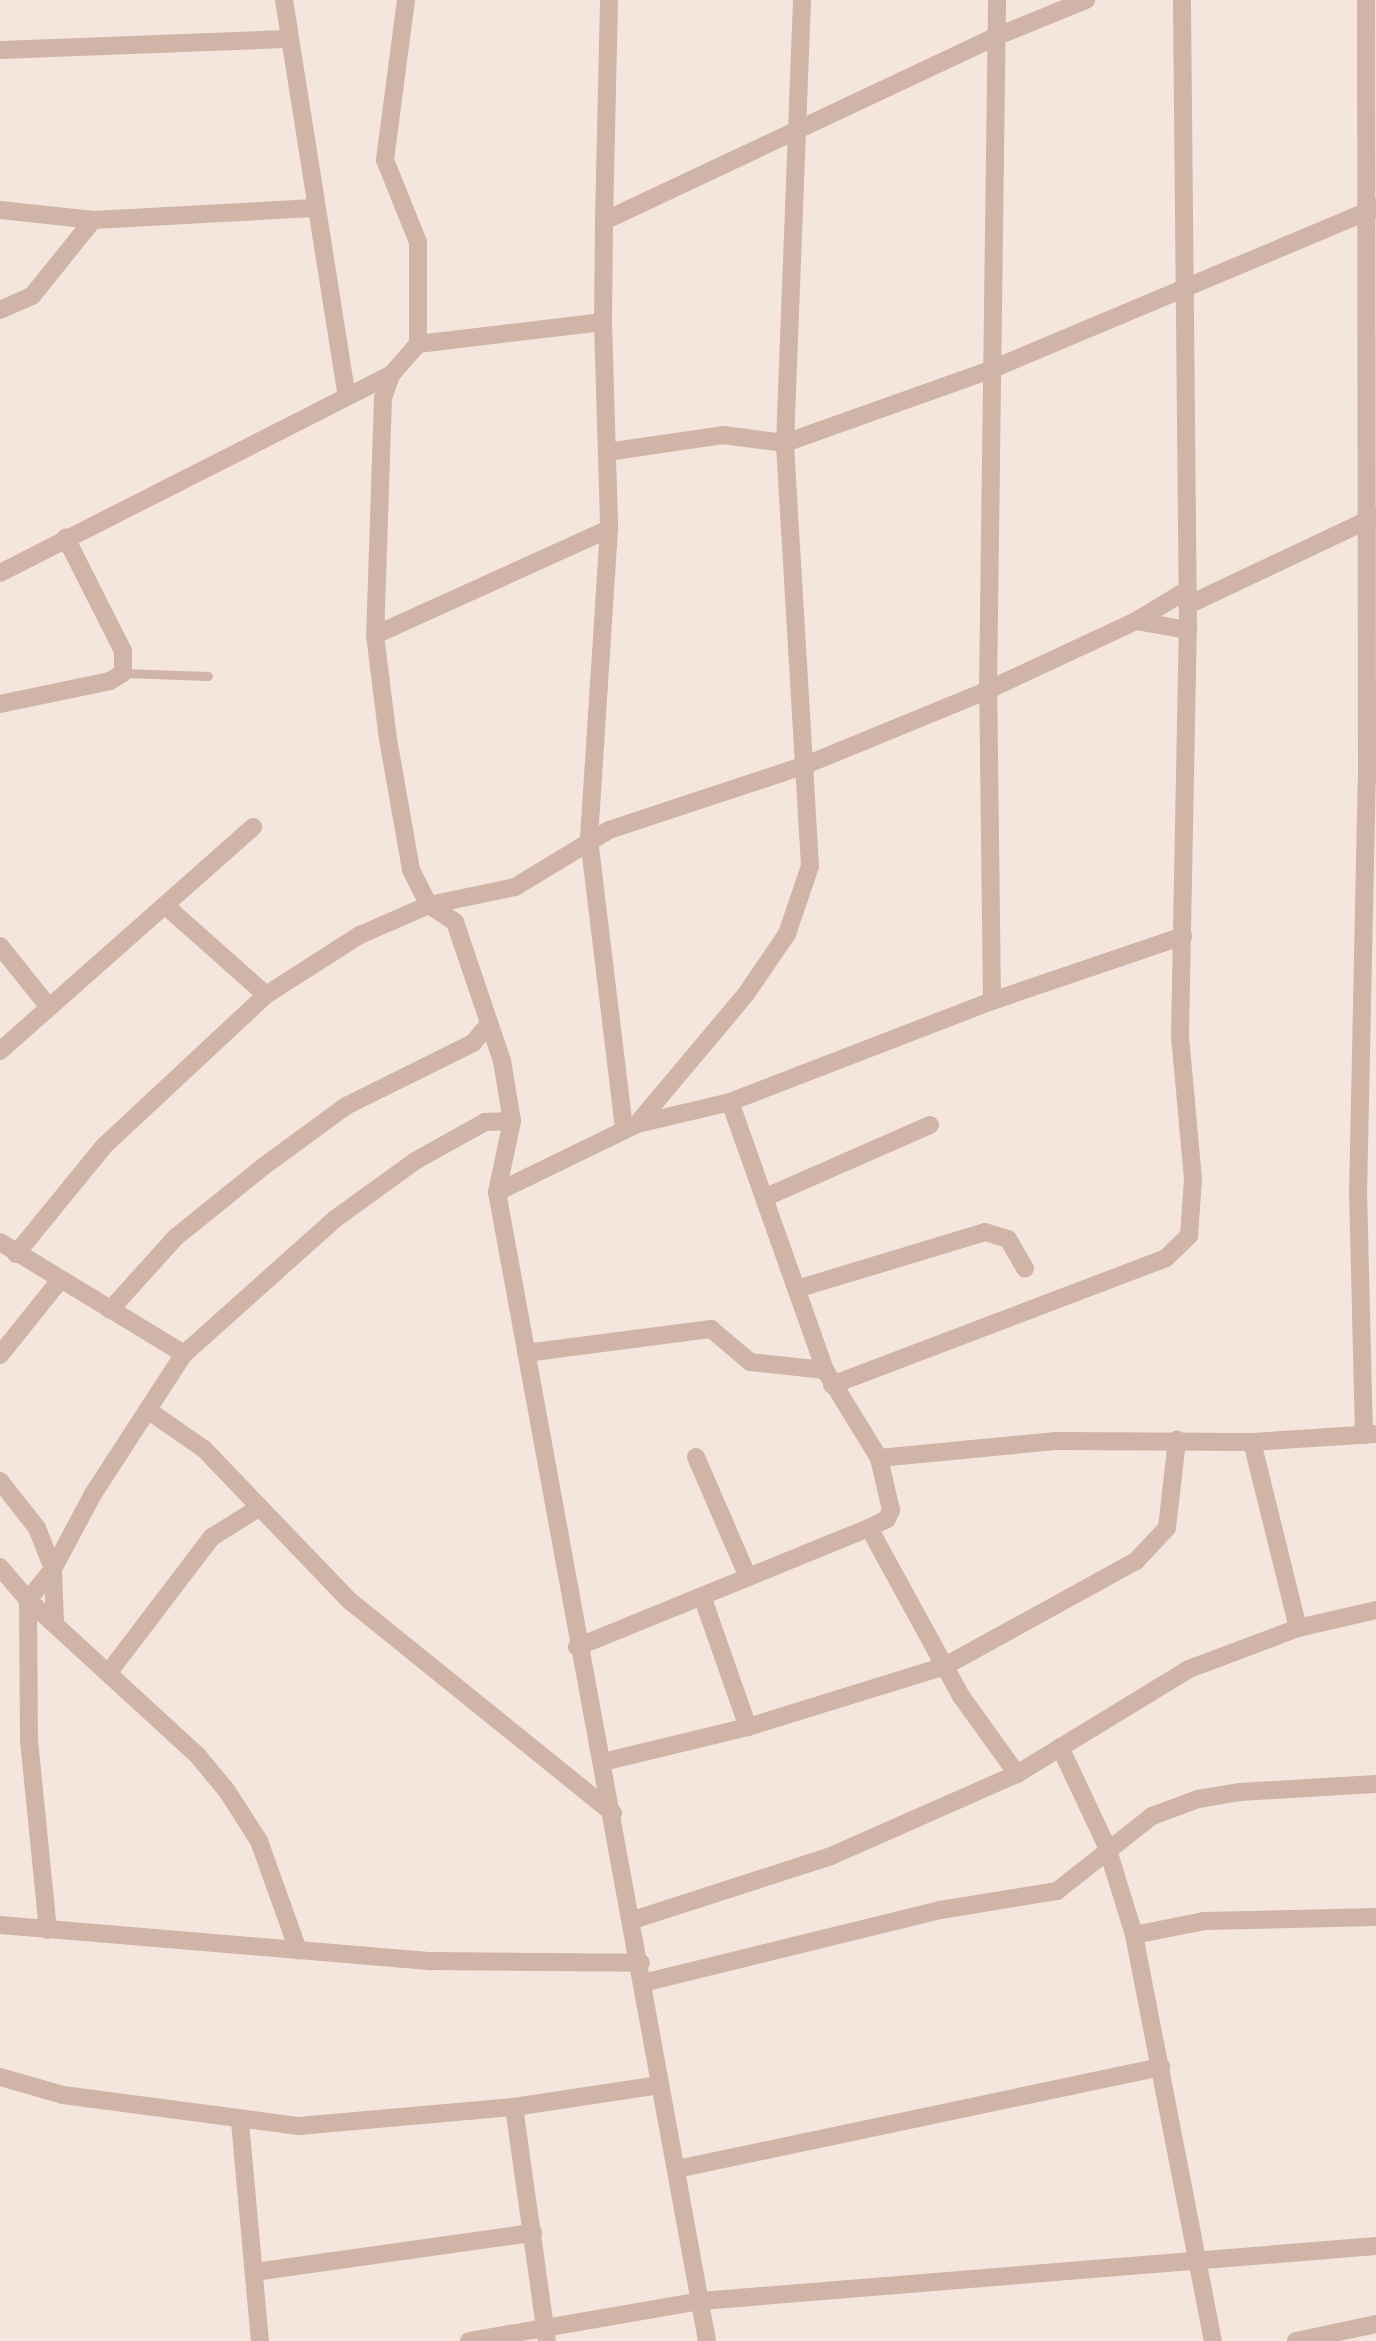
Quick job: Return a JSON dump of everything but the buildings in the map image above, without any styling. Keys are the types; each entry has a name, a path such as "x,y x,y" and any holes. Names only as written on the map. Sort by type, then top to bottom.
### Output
{"street":[{"path":"284,0 314,208 347,396"},
{"path":"406,0 385,160 418,242 418,344 391,375 383,398 375,635 411,870 429,905 455,922 502,1061 512,1121 497,1192 577,1647 613,1813 707,2341"},
{"path":"609,0 603,322 609,529 589,839 630,1127"},
{"path":"630,1127 746,994 787,934 810,866 808,764 785,443 800,127 802,0"},
{"path":"992,1001 988,690 990,370 1000,35 997,0"},
{"path":"604,221 1000,35 1086,0"},
{"path":"526,1353 711,1329 750,1362 829,1377 1166,1258 1189,1236 1193,1179 1180,1035 1188,630 1182,0"},
{"path":"879,1458 1054,1441 1252,1442 1370,1435 1358,1196 1372,518 1371,210 1366,0"},
{"path":"0,50 290,39"},
{"path":"0,210 93,220 314,208"},
{"path":"607,452 723,435 785,443 990,370 1371,210"},
{"path":"0,310 32,296 93,220"},
{"path":"418,344 603,322"},
{"path":"0,573 391,375"},
{"path":"16,1254 104,1146 266,995 360,935 429,905 515,887 589,839 808,764 988,690 1187,597 1372,518"},
{"path":"375,635 609,529"},
{"path":"0,704 110,681 123,673 123,651 66,538"},
{"path":"1136,621 1188,630"},
{"path":"0,1051 48,1006 167,907 253,827"},
{"path":"167,907 266,995"},
{"path":"497,1192 630,1127 730,1102 992,1001 1183,936"},
{"path":"0,946 48,1006"},
{"path":"110,1310 176,1237 264,1166 346,1106 473,1043 488,1025"},
{"path":"577,1647 869,1528 887,1519 891,1510 879,1458 829,1377 800,1288 730,1102"},
{"path":"48,1930 29,1740 28,1600 53,1569 93,1494 184,1354 335,1219 415,1161 485,1122 512,1121"},
{"path":"766,1197 930,1125"},
{"path":"800,1288 985,1232 1008,1239 1025,1269"},
{"path":"0,1242 184,1354"},
{"path":"0,1355 60,1280"},
{"path":"149,1411 204,1449 257,1509 350,1601 452,1688 613,1813"},
{"path":"603,1762 748,1727 945,1666 1136,1561 1167,1528 1177,1440"},
{"path":"1252,1442 1298,1628"},
{"path":"696,1457 748,1577"},
{"path":"0,1481 37,1528 53,1569 55,1622"},
{"path":"109,1672 212,1537 257,1509"},
{"path":"869,1528 945,1666 1017,1774"},
{"path":"0,1567 28,1600 198,1756 227,1791 259,1841 298,1950"},
{"path":"702,1596 748,1727"},
{"path":"633,1920 831,1856 1017,1774 1189,1669 1298,1628 1376,1610"},
{"path":"1060,1747 1107,1847 1134,1935 1213,2341"},
{"path":"643,1983 940,1910 1057,1891 1107,1847 1152,1816 1198,1799 1240,1792 1376,1784"},
{"path":"1134,1935 1204,1921 1376,1917"},
{"path":"0,1925 432,1961 641,1963"},
{"path":"677,2169 1161,2067"},
{"path":"0,2077 63,2095 240,2122 299,2126 514,2107 659,2085"},
{"path":"514,2107 546,2332"},
{"path":"240,2122 260,2341"},
{"path":"254,2272 533,2233"},
{"path":"469,2341 546,2332 701,2301 1196,2258 1376,2246"},
{"path":"1296,2341 1376,2324"}],"lane":[{"path":"123,673 208,676"}]}
